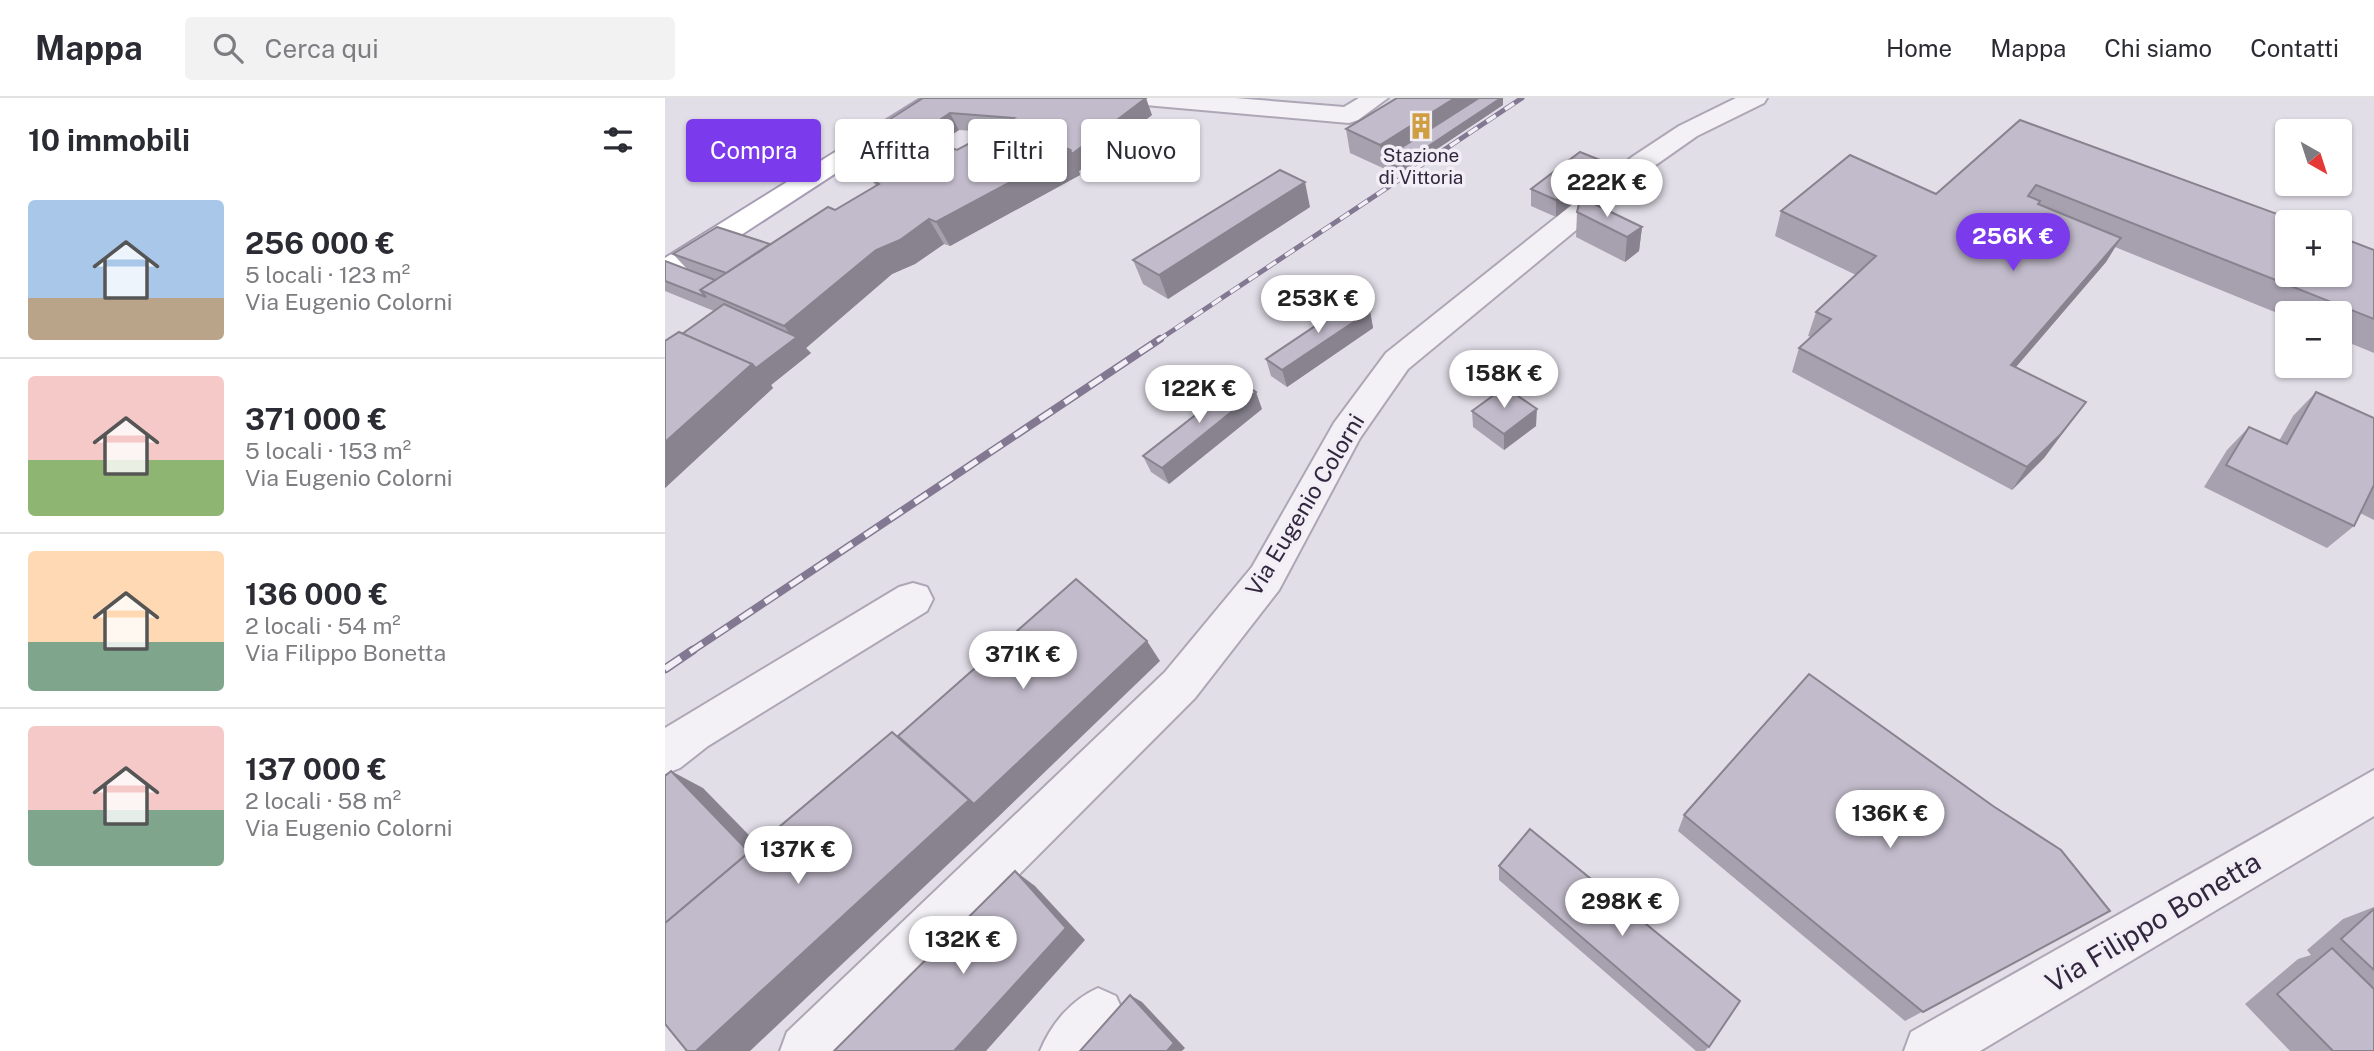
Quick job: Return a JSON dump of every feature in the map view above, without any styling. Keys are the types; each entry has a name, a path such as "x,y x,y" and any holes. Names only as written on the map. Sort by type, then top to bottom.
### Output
{"main road":[{"path":"665,271 939,98"}],"street":[{"path":"1145,98 1349,115 1375,98"},
{"name":"Via Eugenio Colorni","path":"806,1051 1180,685 1222,636 1275,564 1323,474 1378,382 1397,361 1641,163 1688,131 1755,98"},
{"path":"665,754 693,732 913,599"},
{"name":"Via Filippo Bonetta","path":"1930,1051 2374,791"}],"building":[{"path":"923,98 1146,98 1118,119 1081,119 1081,147 1072,154 1067,149 1067,119 1012,119 950,113 941,119 890,119"},
{"path":"1397,98 1455,98 1380,145 1346,129"},
{"path":"1479,98 1501,98 1397,167 1382,160"},
{"path":"2020,120 2275,213 2275,280 2036,185 2028,196 2040,201 2038,204 2121,238 2011,365 2086,402 2060,435 2027,467 1799,348 1831,319 1816,312 1876,256 1781,211 1850,155 1936,194"},
{"path":"968,144 968,182 1010,182 936,222 929,219 900,240 876,250 784,326 700,290 828,207 835,210 879,184 876,182 954,182 954,149"},
{"path":"1580,152 1605,162 1556,200 1531,189"},
{"path":"1280,170 1305,182 1159,275 1133,260"},
{"path":"1584,199 1642,227 1627,237 1577,212"},
{"path":"717,227 770,244 726,273 673,254"},
{"path":"2352,242 2374,250 2374,319 2352,310 2352,301 2329,301 2293,287 2352,287"},
{"path":"665,261 715,280 700,290 706,297 665,281"},
{"path":"1354,300 1370,311 1282,370 1266,359"},
{"path":"724,304 797,337 756,368 682,334"},
{"path":"679,332 752,364 665,442 665,341"},
{"path":"1239,381 1256,392 1162,468 1143,456"},
{"path":"1505,387 1537,409 1504,434 1472,411"},
{"path":"2316,392 2374,418 2374,485 2354,526 2226,465 2249,427 2287,444"},
{"path":"1076,579 1147,641 974,804 898,736"},
{"path":"1809,674 1993,806 2061,850 2110,911 1923,1012 1684,815"},
{"path":"892,732 969,800 696,1051 687,1051 665,1024 665,923"},
{"path":"671,771 749,852 665,923 665,776"},
{"path":"1530,829 1740,1001 1709,1047 1499,866"},
{"path":"1015,871 1066,928 954,1051 834,1051"},
{"path":"2374,909 2374,970 2341,939"},
{"path":"2332,948 2374,989 2374,1051 2333,1051 2277,994"},
{"path":"1130,995 1174,1043 1167,1051 1080,1051"}],"railway":[{"path":"1157,341 1522,98"},
{"path":"693,650 1160,339"},
{"path":"665,669 693,650"}],"place":[{"name":"Stazione di Vittoria","path":"1421,126"}]}
